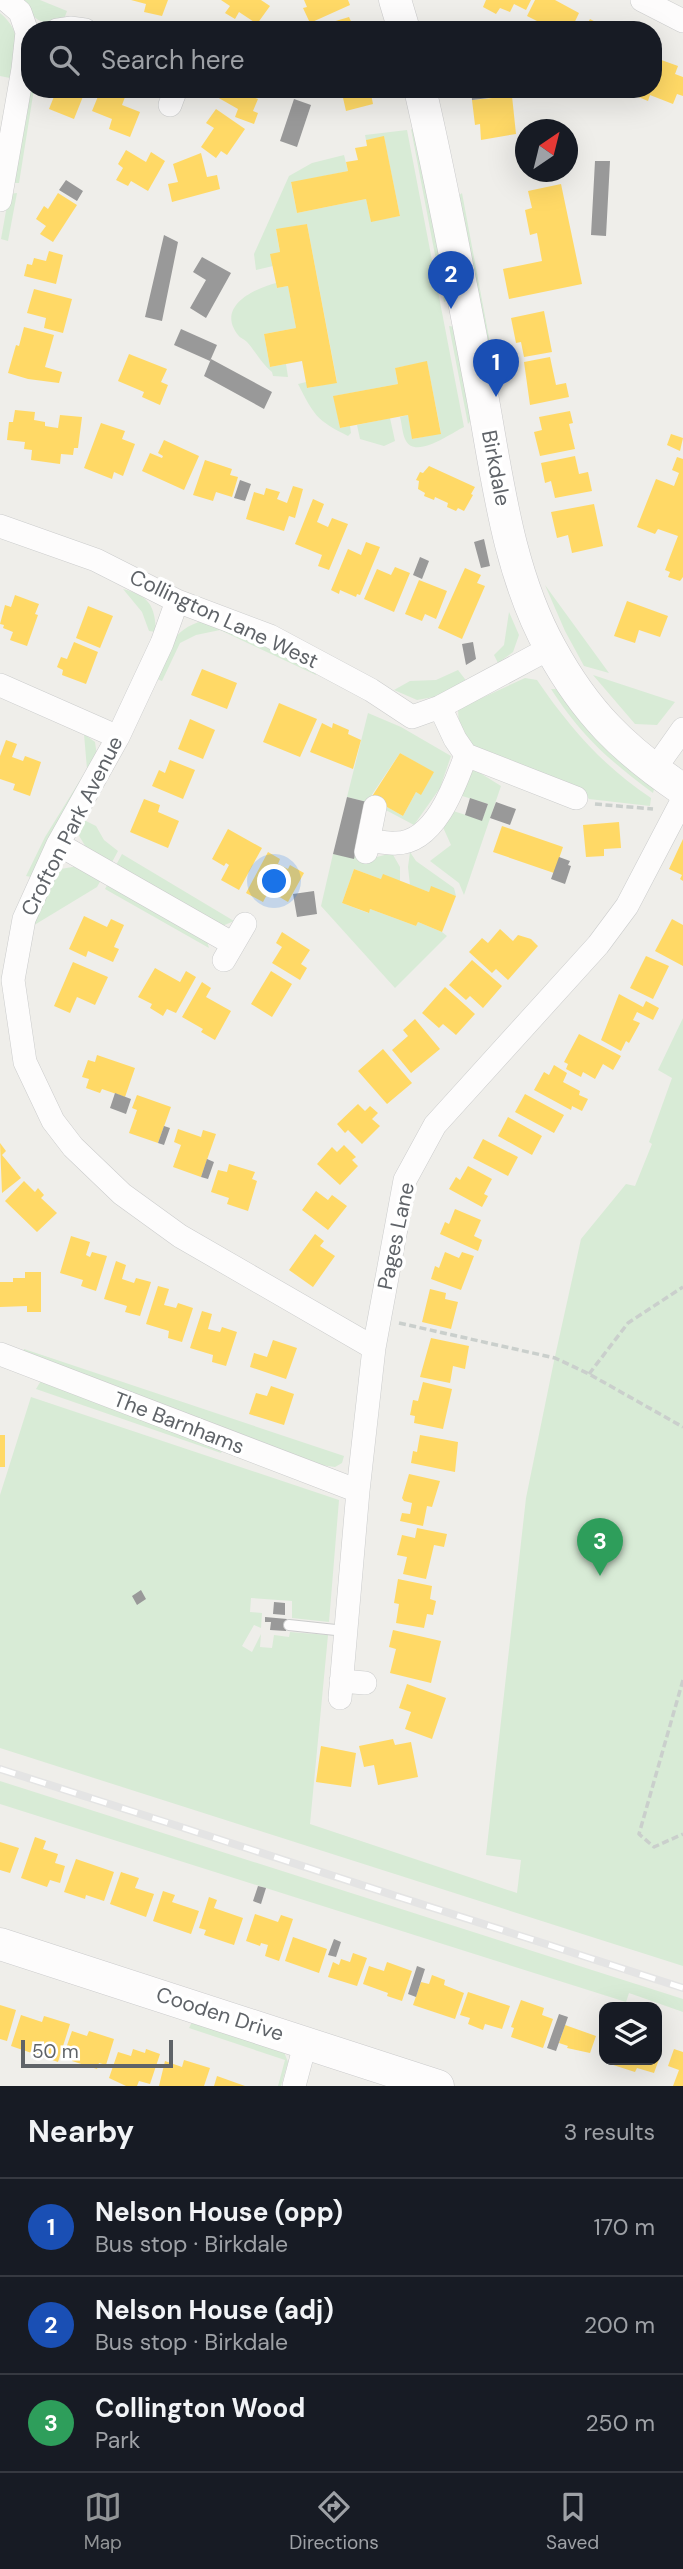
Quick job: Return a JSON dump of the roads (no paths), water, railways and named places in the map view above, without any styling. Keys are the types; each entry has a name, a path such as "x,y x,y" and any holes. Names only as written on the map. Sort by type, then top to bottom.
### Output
{"street":[{"path":"6,0 20,12 24,21"},
{"path":"395,0 401,21"},
{"path":"642,0 683,21"},
{"path":"0,200 21,80"},
{"name":"Birkdale","path":"421,98 444,192 509,535 526,594 550,649 595,717 654,770 681,800"},
{"name":"Collington Lane West","path":"0,526 103,563 177,601 270,636 371,690 412,717 440,707 550,649"},
{"name":"Crofton Park Avenue","path":"177,601 163,643 118,737 58,844 24,919 13,980 25,1062 53,1121 73,1147 122,1194 180,1236 374,1348"},
{"path":"0,685 118,737"},
{"path":"440,707 466,755 576,798"},
{"path":"654,770 683,729"},
{"path":"375,807 367,848 414,839 428,828 450,797 466,755"},
{"name":"Pages Lane","path":"365,1683 341,1689 358,1491 374,1348 405,1180 435,1125 598,945 627,906 681,800"},
{"path":"58,844 234,943"},
{"name":"The Barnhams","path":"0,1354 358,1491"},
{"name":"Cooden Drive","path":"0,1944 438,2086"},
{"path":"294,2086 306,2041"}],"lane":[{"path":"289,1625 345,1631"}],"railway":[{"path":"0,1769 683,1988"}],"place":[{"name":"Nelson House (adj)","path":"451,309"},
{"name":"Nelson House (opp)","path":"496,397"},
{"name":"Collington Wood","path":"600,1576"}]}
